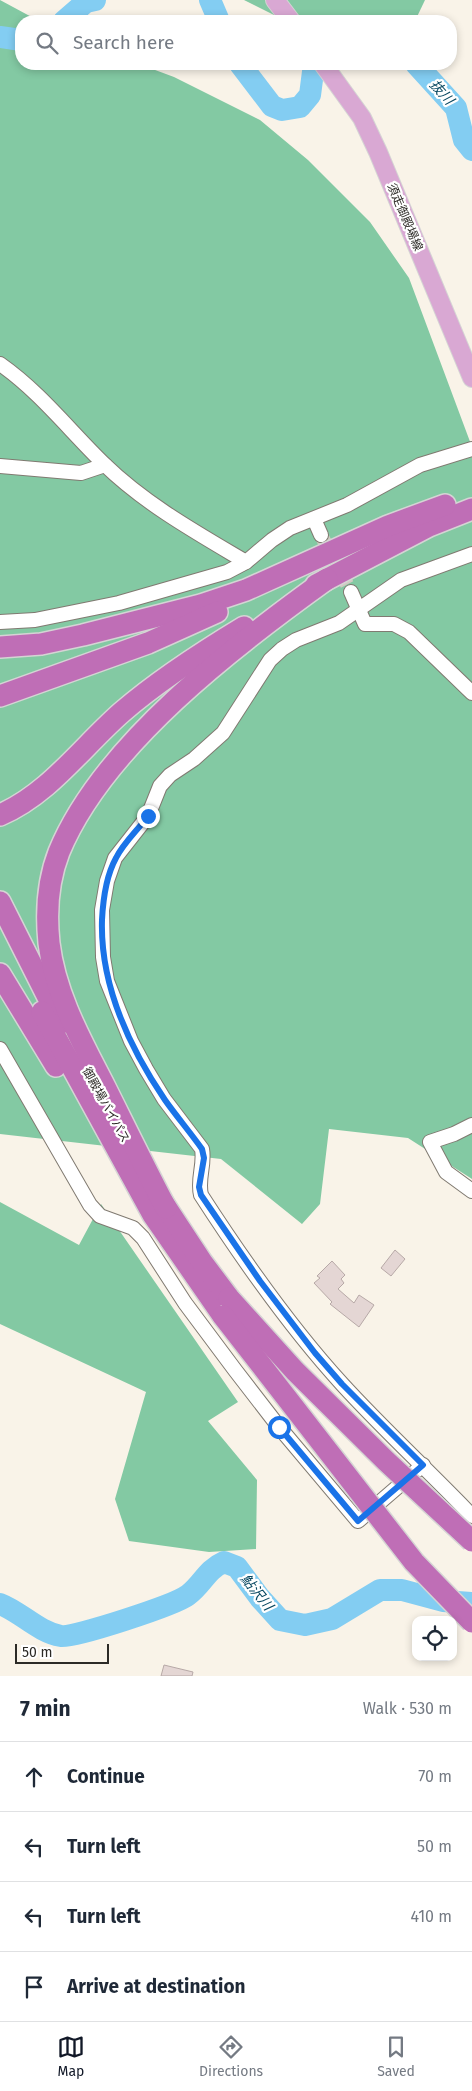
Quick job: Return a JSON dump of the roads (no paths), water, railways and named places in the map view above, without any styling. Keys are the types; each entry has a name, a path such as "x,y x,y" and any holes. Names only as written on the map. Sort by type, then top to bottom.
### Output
{"highway":[{"path":"0,647 41,644 202,605 246,590 388,526 472,495"},
{"path":"0,815 18,807 37,794 122,712 161,682 235,632 327,579 429,526 472,509"},
{"path":"0,696 148,643 425,513"},
{"path":"159,1212 79,1037 57,978 49,945 47,914 51,883 58,854 70,827 88,800 138,739 191,687 245,640 327,579"},
{"name":"御殿場バイパス","path":"0,902 159,1212"},
{"name":"御殿場バイパス","path":"0,926 60,1047 159,1212 202,1262 226,1307"},
{"path":"0,974 47,1052 159,1212"},
{"path":"226,1307 472,1541"},
{"path":"226,1307 414,1562 472,1622"}],"main road":[{"path":"275,0 286,15"},
{"name":"須走御殿場線","path":"329,70 362,118 378,152 472,378"}],"street":[{"path":"0,364 21,379 55,411 105,465 151,501 246,562"},
{"path":"0,622 35,620 119,603 227,572 246,562 272,540 290,528 347,505 420,465 472,449"},
{"path":"0,466 81,473 105,465"},
{"path":"314,519 322,535"},
{"path":"472,554 401,580 339,623 296,640 270,660 223,733 194,759 170,775 160,786 148,816 116,858 107,881 102,910 103,957 107,981 131,1041 164,1099 202,1149 204,1158 199,1187 201,1195 260,1281 315,1353 342,1384 472,1516"},
{"path":"351,592 365,624 394,624 409,632 472,693"},
{"path":"0,1049 90,1205 100,1216 133,1228 144,1238 185,1303 235,1370 279,1427 358,1521 423,1465"},
{"path":"472,1125 454,1134 430,1142 446,1172 472,1191"}],"waterway":[{"name":"抜川","path":"71,15 86,2 95,0"},
{"name":"抜川","path":"210,0 216,15"},
{"name":"抜川","path":"0,37 15,39"},
{"name":"抜川","path":"245,70 272,106 282,110 300,107 310,95 313,70"},
{"name":"抜川","path":"421,70 456,108 464,140 472,150"},
{"name":"鮎沢川","path":"0,1604 53,1634 61,1636 70,1635 125,1620 179,1600 193,1591 213,1569 224,1562 237,1567 260,1598 280,1620 305,1625 332,1619 380,1590 402,1590 443,1601 472,1603"}],"tunnel":[{"path":"321,535 351,592"}]}
